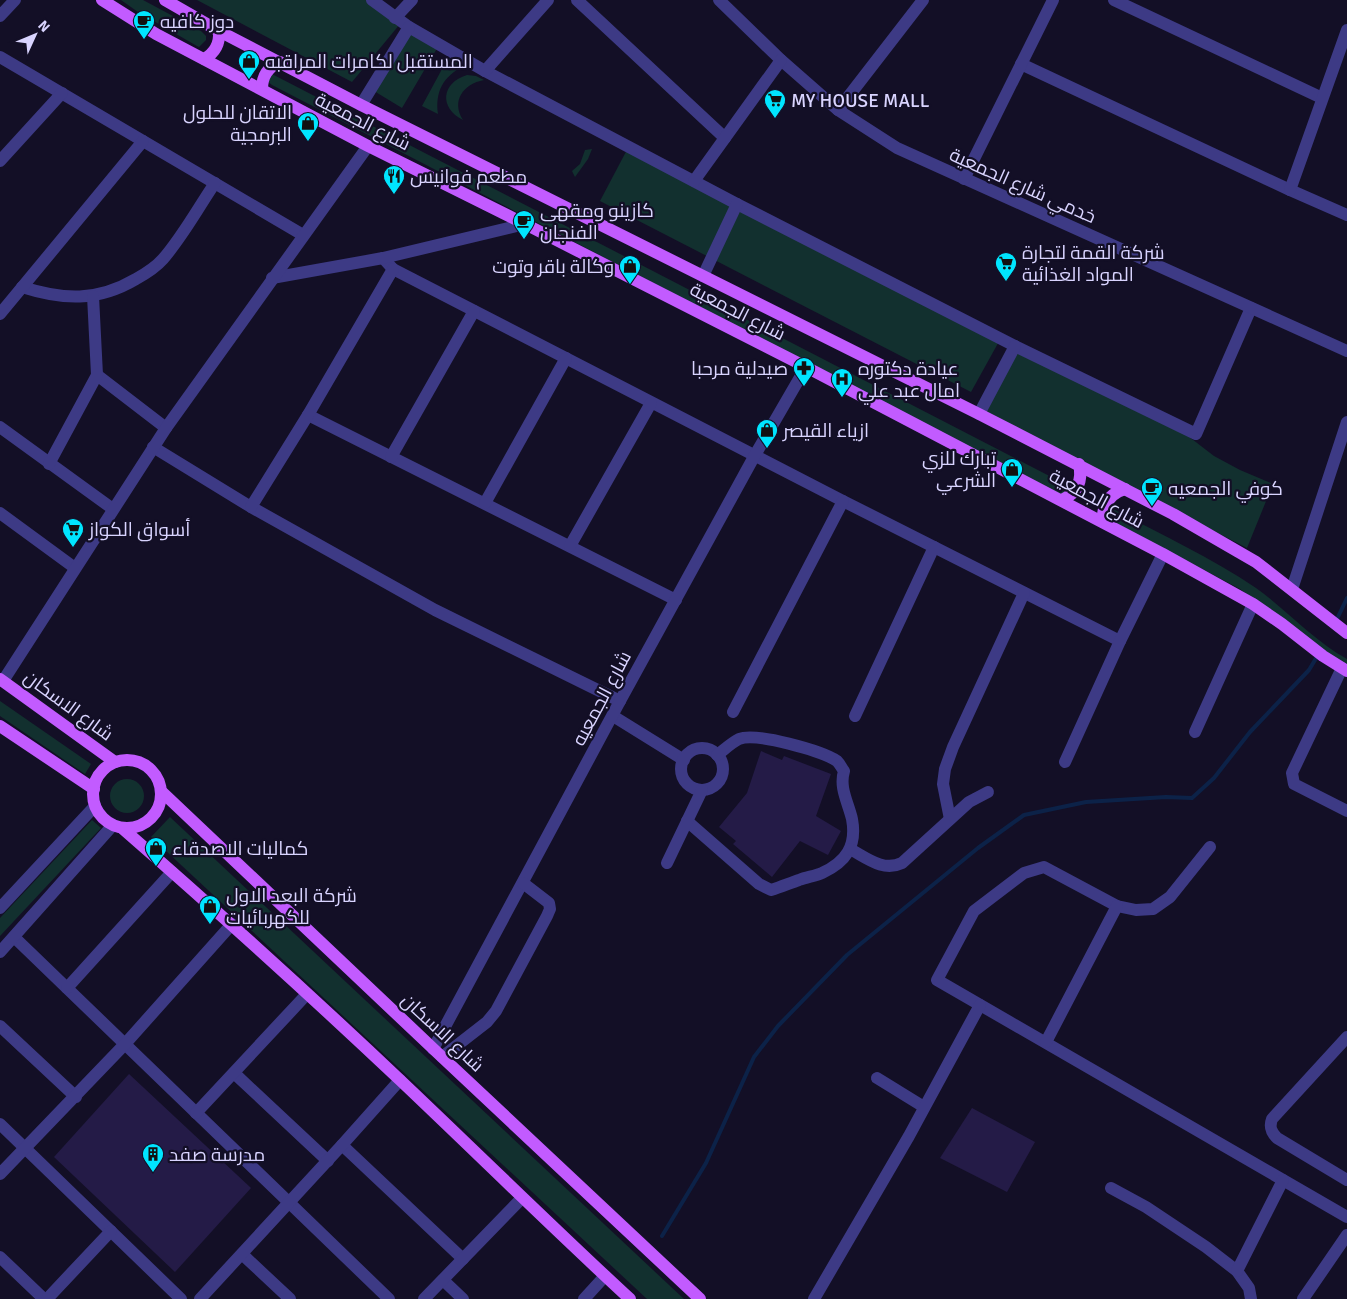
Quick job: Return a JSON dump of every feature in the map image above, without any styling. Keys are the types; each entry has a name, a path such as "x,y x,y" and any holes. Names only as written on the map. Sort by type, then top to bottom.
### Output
{"main road":[{"name":"شارع الجمعية","path":"102,0 156,34 368,146 526,224 806,367 1163,554 1253,604 1345,670"},
{"name":"شارع الجمعية","path":"165,0 219,31 361,105 1079,464 1173,514 1256,562 1347,633"},
{"path":"204,59 213,53 216,48 220,37 219,31"},
{"path":"262,89 263,77 266,72 280,62"},
{"path":"1062,500 1074,492 1078,486 1081,472 1079,464"},
{"path":"1103,522 1104,508 1107,501 1111,495 1124,489"},
{"name":"شارع الاسكان","path":"1,680 115,762"},
{"path":"0,726 94,789"},
{"path":"117,827 131,828 147,822 159,808 161,800 159,782 149,768 133,760 115,762 101,772 94,789 95,806 99,814 172,872 232,924 400,1080 630,1299"},
{"name":"شارع الاسكان","path":"161,791 700,1299"}],"street":[{"path":"0,16 15,0"},
{"path":"372,0 409,27 484,71 737,204 1015,346 1196,434 1251,308"},
{"path":"395,18 412,0"},
{"path":"484,71 548,0"},
{"path":"577,0 724,138"},
{"name":"خدمي شارع الجمعية","path":"719,0 781,60 838,110 898,148 1251,308 1346,346"},
{"path":"838,110 922,0"},
{"path":"964,179 1053,0"},
{"path":"1114,0 1322,98"},
{"path":"361,105 409,27"},
{"path":"1290,190 1347,30"},
{"path":"0,57 303,235"},
{"path":"694,181 781,60"},
{"path":"1021,64 1347,215"},
{"path":"0,161 62,93"},
{"path":"0,314 5,298 22,287 143,141"},
{"path":"1,680 166,428 368,146"},
{"path":"22,287 49,295 93,296 120,288 147,272 162,260 215,183"},
{"path":"703,276 737,204"},
{"path":"272,278 383,258 526,224"},
{"path":"383,258 393,269 651,403 1120,641"},
{"path":"250,507 308,415 393,269"},
{"path":"49,464 96,375 93,296"},
{"path":"391,457 474,311"},
{"path":"979,414 1015,346"},
{"path":"486,503 566,358"},
{"name":"شارع الجمعيه","path":"438,1053 523,883 620,701 755,455 806,367"},
{"path":"96,375 166,428"},
{"path":"570,546 651,403"},
{"path":"308,415 676,600"},
{"path":"1292,589 1347,422"},
{"path":"0,427 113,509"},
{"path":"153,447 250,507 435,610 620,701"},
{"path":"733,712 843,501"},
{"path":"0,513 75,568"},
{"path":"855,716 934,547"},
{"path":"1065,762 1120,641 1163,554"},
{"path":"950,819 943,784 945,769 953,747 1024,592"},
{"path":"1196,732 1253,604"},
{"path":"1345,670 1292,773 1294,784 1347,811"},
{"path":"613,716 684,760"},
{"path":"687,821 759,884 771,890 820,874 844,859 850,849 853,836 852,819 842,789 844,771 839,763 827,756 780,741 748,737 739,739 717,756"},
{"path":"696,749 710,750 717,756 722,765 723,772 717,784 702,790 691,787 686,782 682,770 684,760 690,752 696,749"},
{"path":"667,863 702,790"},
{"path":"850,849 884,867 893,868 902,863 969,802 988,792"},
{"path":"0,908 95,806"},
{"path":"0,952 117,827"},
{"path":"1210,847 1170,897 1152,909 1136,910 1117,906 1044,867 1024,872 974,911 937,980 1347,1217"},
{"path":"66,988 172,872"},
{"path":"438,1053 487,1022 496,1011 547,916 550,909 549,902 523,883"},
{"path":"1046,1042 1117,906"},
{"path":"0,1174 76,1097 232,924"},
{"path":"14,937 390,1299"},
{"path":"196,1113 307,994"},
{"path":"814,1299 924,1107 984,1007"},
{"path":"0,1026 76,1097"},
{"path":"1347,1037 1272,1119 1270,1126 1272,1133 1277,1138 1347,1180"},
{"path":"234,1073 328,1161"},
{"path":"877,1078 924,1107"},
{"path":"200,1299 342,1146 400,1080"},
{"path":"0,1124 181,1299"},
{"path":"342,1146 463,1259"},
{"path":"1237,1271 1283,1180"},
{"path":"1111,1188 1146,1207 1206,1247 1237,1271 1249,1288 1251,1299"},
{"path":"424,1299 522,1198"},
{"path":"0,1257 45,1299 111,1231"},
{"path":"1303,1299 1347,1235"},
{"path":"242,1254 290,1299"},
{"path":"584,1299 605,1276"},
{"path":"443,1280 463,1299"}],"green space":[{"path":"121,0 143,0 201,31 206,36 206,40 199,47 138,12"},
{"path":"197,0 370,0 400,24 352,82"},
{"path":"411,28 439,45 402,108 374,91"},
{"path":"448,58 464,66 451,75 442,86 437,106 438,114 422,106"},
{"path":"270,73 1063,483 1066,489 1064,493 1060,494 272,85 268,82"},
{"path":"467,75 476,76 484,80 470,85 461,94 458,106 463,120 450,109 446,96 452,84"},
{"path":"629,146 1002,336 971,392 600,201"},
{"path":"592,149 588,159 575,177 572,171 580,164 585,150"},
{"path":"1016,344 1188,436 1214,456 1240,470 1273,484 1247,548 985,413"},
{"path":"1115,510 1204,557 1256,588 1323,643 1347,659 1347,669 1240,589 1106,518 1108,512"},
{"path":"0,701 91,764 85,774 0,716"},
{"path":"127,779 139,784 144,796 139,808 127,813 115,808 110,796 115,784"},
{"path":"170,817 684,1299 647,1299 151,837"},
{"path":"92,820 101,828 0,936 0,918"}],"building":[{"path":"761,751 782,760 784,756 831,774 816,816 841,831 828,855 800,841 772,877 733,844 736,841 719,827 747,793"},
{"name":"مدرسة صفد","path":"129,1074 251,1188 175,1272 54,1157"},
{"path":"972,1108 1035,1142 1007,1192 940,1158"}],"waterway":[{"path":"1336,621 1347,598"},
{"path":"662,1236 706,1163 754,1057 778,1026 847,955 978,848 1024,815 1086,802 1166,797 1192,798 1214,778 1250,732 1309,670 1318,655"}],"place":[{"name":"دوز كافيه","path":"144,40"},
{"name":"المستقبل لكامرات المراقبه","path":"249,80"},
{"name":"MY HOUSE MALL","path":"775,119"},
{"name":"الاتقان للحلول البرمجية","path":"308,142"},
{"name":"مطعم فوانيس","path":"394,195"},
{"name":"كازينو ومقهى الفنجان","path":"524,240"},
{"name":"شركة القمة لتجارة المواد الغذائية","path":"1006,282"},
{"name":"وكالة باقر وتوت","path":"630,285"},
{"name":"صيدلية مرحبا","path":"804,387"},
{"name":"عيادة دكتوره امال عبد علي","path":"842,398"},
{"name":"ازياء القيصر","path":"767,449"},
{"name":"تبارك للزي الشرعي","path":"1012,488"},
{"name":"كوفي الجمعيه","path":"1152,507"},
{"name":"أسواق الكواز","path":"73,548"},
{"name":"كماليات الاصدقاء","path":"156,867"},
{"name":"شركة البعد الاول للكهربائيات","path":"210,925"},
{"name":"مدرسة صفد","path":"153,1173"}]}
